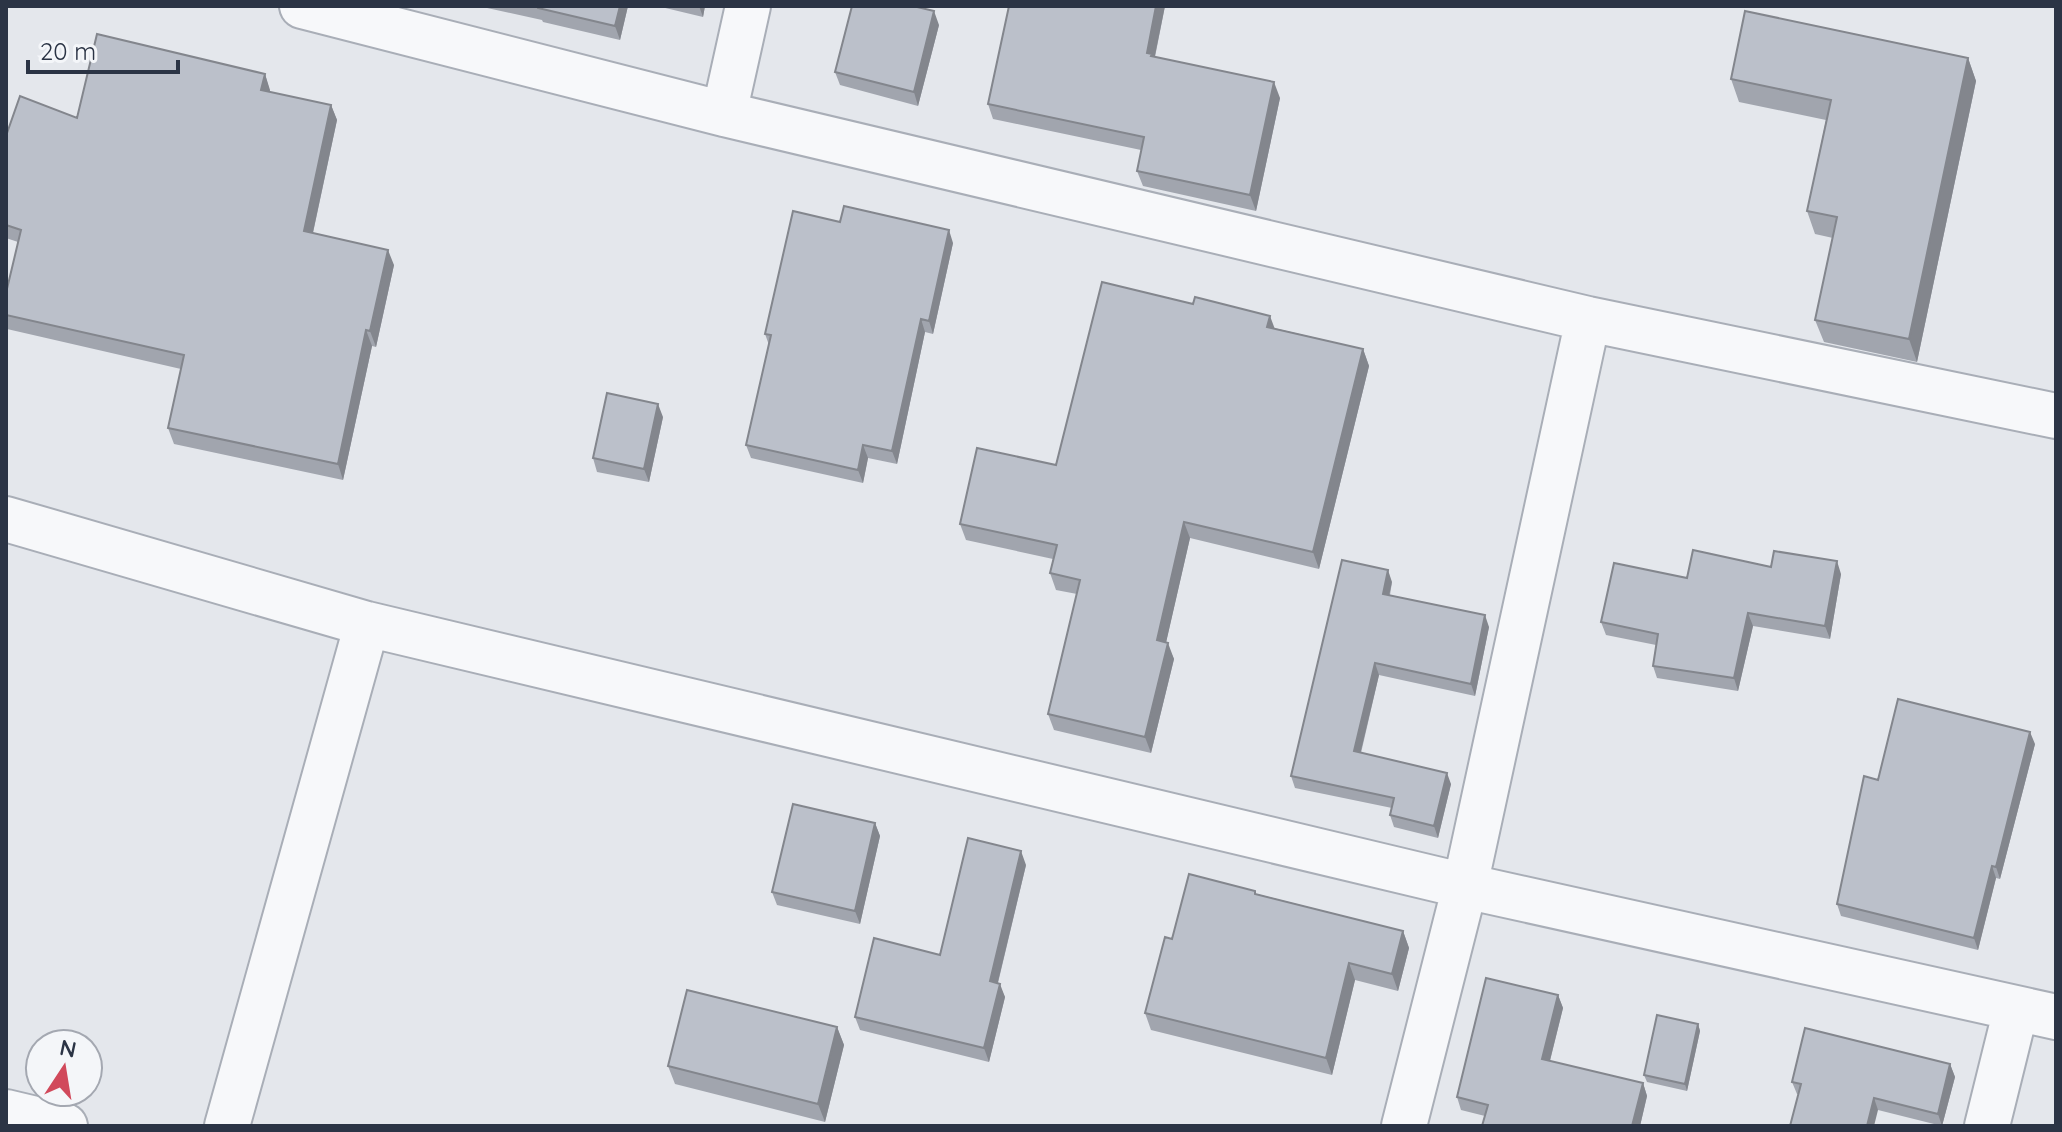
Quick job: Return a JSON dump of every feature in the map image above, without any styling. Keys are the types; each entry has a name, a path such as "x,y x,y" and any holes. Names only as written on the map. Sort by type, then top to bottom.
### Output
{"street":[{"path":"302,6 724,114 1588,319 2056,416"},
{"path":"724,114 748,6"},
{"path":"1404,1126 1465,886 1588,319"},
{"path":"6,519 367,624 1465,886 2036,1013 1987,1126"},
{"path":"227,1126 367,624"},
{"path":"6,1112 65,1126"}],"building":[{"path":"538,6 620,6 615,26"},
{"path":"852,6 913,6 934,11 914,92 835,72"},
{"path":"1009,6 1156,6 1147,53 1151,56 1274,82 1250,195 1137,171 1144,137 988,104"},
{"path":"1745,11 1968,58 1909,339 1815,320 1837,217 1807,211 1831,100 1731,79"},
{"path":"97,34 265,74 261,90 331,105 304,231 388,250 370,331 366,330 338,464 168,428 184,355 6,315 6,293 21,230 6,225 6,136 20,96 77,118"},
{"path":"844,206 949,230 929,321 921,319 892,451 863,445 858,470 746,445 771,335 765,334 793,211 840,222"},
{"path":"1102,282 1193,304 1195,297 1270,316 1267,327 1363,349 1313,552 1184,522 1157,640 1168,643 1145,737 1048,714 1080,580 1050,573 1057,545 960,524 977,448 1056,465"},
{"path":"607,393 658,404 644,469 593,458"},
{"path":"1693,550 1771,567 1774,551 1837,561 1825,626 1748,613 1734,678 1653,666 1658,634 1601,622 1614,563 1687,578"},
{"path":"1342,560 1388,570 1383,594 1485,615 1471,684 1375,663 1354,751 1447,773 1434,826 1390,815 1394,798 1291,776"},
{"path":"1898,699 2030,732 1996,867 1992,866 1974,938 1837,904 1864,776 1878,780"},
{"path":"793,804 875,823 855,911 772,892"},
{"path":"968,838 1021,851 990,981 1000,984 984,1048 855,1017 874,938 940,955"},
{"path":"1189,874 1403,931 1392,974 1349,963 1326,1058 1145,1013 1165,937 1172,939"},
{"path":"1486,978 1558,995 1542,1059 1643,1083 1632,1126 1482,1126 1488,1105 1457,1097"},
{"path":"687,990 837,1027 818,1104 668,1066"},
{"path":"1657,1015 1698,1024 1685,1084 1644,1075"},
{"path":"1805,1028 1950,1064 1938,1114 1874,1098 1867,1126 1790,1126 1801,1084 1792,1082"}]}
